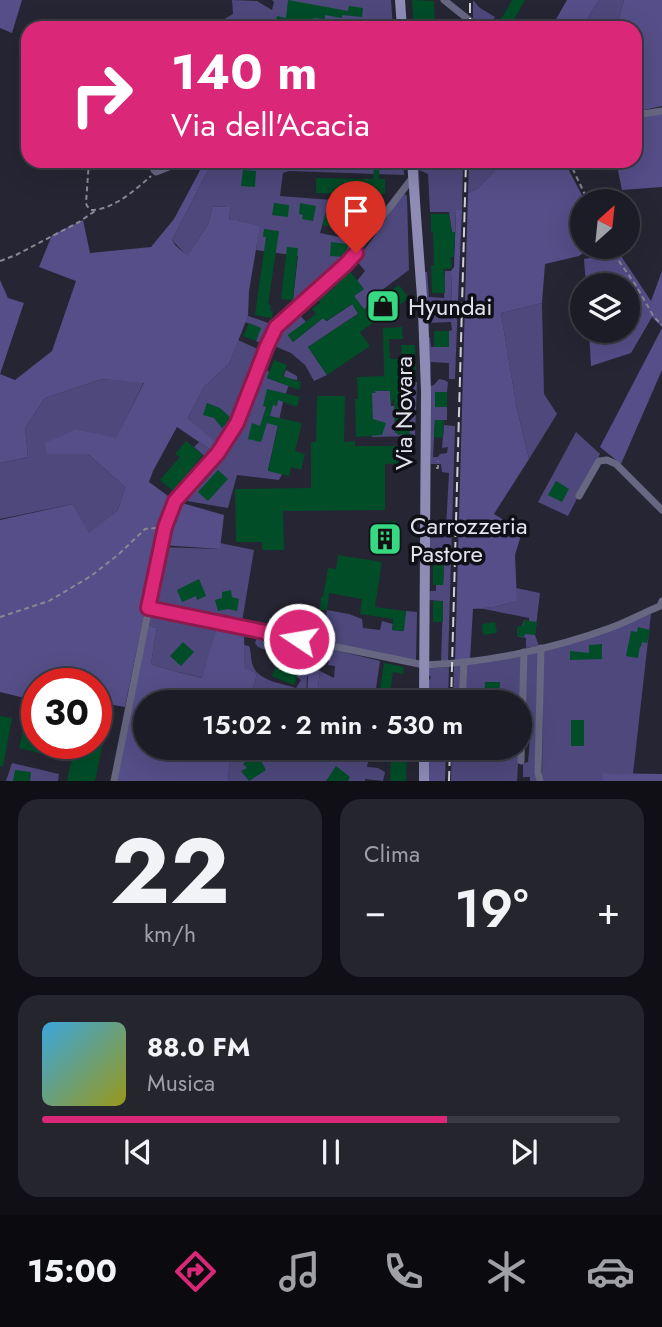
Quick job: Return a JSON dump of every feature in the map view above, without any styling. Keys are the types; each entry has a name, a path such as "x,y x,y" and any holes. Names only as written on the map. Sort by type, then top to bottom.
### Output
{"main road":[{"path":"400,0 402,21"},
{"name":"Via Novara","path":"412,168 426,392 424,690"},
{"path":"424,760 424,781"}],"street":[{"path":"444,0 470,21"},
{"path":"642,114 662,111"},
{"path":"155,168 156,172 166,168"},
{"path":"114,781 165,527 175,501 218,453 237,423 276,327 346,264 413,177"},
{"path":"579,496 599,461 607,460 616,464 662,510"},
{"path":"148,608 424,665 464,663 541,648 610,628 661,604"},
{"path":"540,781 541,648"},
{"path":"521,761 524,652"},
{"path":"463,690 464,663"}],"path":[{"path":"88,168 86,203 91,210 96,210"},
{"path":"572,168 582,189"},
{"path":"0,261 121,199 156,172"},
{"path":"617,259 654,317 662,325"},
{"path":"0,617 49,601 91,576 145,529 165,527"}],"shaded area":[{"path":"0,0 22,0 12,33 0,28"},
{"path":"232,0 257,1 272,10 272,0 391,0 392,21 221,21 233,14"},
{"path":"473,0 495,17 493,21 476,21 473,18"},
{"path":"567,0 599,0 586,21 555,21"},
{"path":"599,0 624,0 618,21 586,21"},
{"path":"624,0 662,0 662,106 642,110 642,21 618,21"},
{"path":"662,114 662,187 622,189 617,168 642,168 642,117"},
{"path":"201,168 209,168 172,240 188,256 208,225 212,207 231,206 229,219 260,226 249,291 248,316 229,364 204,387 188,418 218,444 211,450 177,427 149,482 175,501 224,515 220,549 161,545 162,527 125,707 112,705 112,668 21,668 21,697 0,692 0,520 73,504 89,533 118,510 125,487 88,454 47,454 45,443 77,429 116,438 144,383 102,379 45,398 25,428 28,457 0,463 0,374 15,380 52,351 76,281 39,267 52,235 83,220 90,253 151,247 174,219"},
{"path":"209,168 404,168 404,175 283,173 280,196 346,201 343,213 327,209 320,233 349,239 355,232 366,235 344,263 295,305 293,300 298,256 256,250 259,226 229,219 231,206 212,207 208,225 188,257 172,240"},
{"path":"415,168 463,168 462,210 456,211 455,232 452,232 449,212 430,212 428,174 419,170 420,203"},
{"path":"469,168 497,168 478,188 468,193"},
{"path":"497,168 568,168 579,189 570,189 570,258 545,264 542,303 501,313 517,409 529,459 494,514 522,532 515,555 517,601 473,609 470,660 455,663 468,193 478,188"},
{"path":"405,194 409,270 382,290 386,295 308,347 327,375 314,381 305,365 271,342 278,328 297,312 306,322 288,335 293,342 323,318 327,321 357,301 354,296 363,289 357,281 365,271 356,260 401,195"},
{"path":"456,210 462,210 458,301 452,302 451,271 454,267"},
{"path":"584,259 623,259 632,273 585,273"},
{"path":"445,271 451,271 452,302 458,301 455,379 449,379 449,363 431,362 430,382 426,338 430,337 431,347 449,347 449,331 452,330 451,322 426,323 424,272 427,272 429,297 444,298"},
{"path":"662,271 662,327 652,317 640,338 640,284 651,301"},
{"path":"0,280 8,298 24,303 0,374"},
{"path":"542,303 544,394 557,414 529,459 517,409 501,313"},
{"path":"248,316 274,325 263,345 256,341 260,328 245,322"},
{"path":"662,328 662,370 621,464 600,447"},
{"path":"238,340 262,351 234,421 209,460 194,447 199,442 211,450 217,444 188,418 204,387 229,364"},
{"path":"590,343 637,343 631,353 591,366"},
{"path":"266,356 269,356 265,368 269,372 267,378 281,383 286,370 297,376 297,380 291,379 283,402 268,470 282,474 279,480 237,475 228,508 187,501 185,497 225,450 240,426"},
{"path":"102,379 144,382 116,439 77,429 47,454 88,454 125,487 118,510 89,534 73,504 0,519 0,463 28,457 25,428 45,398"},
{"path":"439,379 448,382 447,392 435,392 435,406 447,407 447,420 435,420 433,457 447,453 448,447 442,448 444,425 455,426 448,663 441,662 443,601 429,600 430,591 436,591 436,585 443,585 444,566 427,565 427,529 446,528 449,473 442,472 441,464 431,464 427,387 434,385"},
{"path":"409,382 417,382 415,436 372,437 372,393 375,393 375,388 390,391 391,406 403,406 403,395 409,395"},
{"path":"576,432 600,454 568,516 538,502"},
{"path":"220,543 254,550 242,622 149,605 161,547 219,549"},
{"path":"516,588 540,593 535,635 539,646 526,648 526,638 517,636 518,626 522,626 524,620 529,621 529,618 473,608 494,607 516,601"},
{"path":"327,610 362,619 363,628 380,630 382,621 393,624 392,630 403,631 406,611 417,612 416,661 314,639 317,615 326,616"},
{"path":"651,614 633,774 603,773 603,781 542,781 543,650"},
{"path":"147,615 195,623 216,630 203,678 151,664 157,628 144,626"},
{"path":"148,626 157,628 151,664 202,678 216,630 244,635 245,669 257,673 253,690 135,690"},
{"path":"258,635 297,642 296,655 288,655 287,659 258,647 255,643"},
{"path":"244,645 249,646 254,668 261,676 296,688 301,680 297,677 298,674 285,669 286,666 307,675 306,690 253,690 257,673 245,670"},
{"path":"331,649 380,661 376,690 318,690 320,671 334,678 335,666 328,665"},
{"path":"539,652 536,781 523,777 523,763 532,760 532,690 525,690 526,654"},
{"path":"288,655 296,655 298,663 320,671 318,690 307,690 308,676 286,666"},
{"path":"522,655 521,690 453,690 454,666"},
{"path":"449,667 448,690 426,690 426,679 430,680 431,677 428,674 429,668"},
{"path":"133,701 133,760 230,760 228,781 117,781"},
{"path":"230,760 368,760 367,767 385,772 383,781 228,781"},
{"path":"425,760 446,760 445,781 425,781"},
{"path":"452,760 518,760 517,781 451,781"},
{"path":"12,763 59,774 58,781 6,781"},
{"path":"603,773 662,774 662,781 603,781"}],"building":[{"path":"288,0 348,11 349,6 363,8 362,17 325,15 325,19 313,18 312,21 276,21 277,16 286,18"},
{"path":"412,0 434,1 435,21 414,21"},
{"path":"512,0 525,0 513,21 500,21"},
{"path":"374,168 380,168 379,179 385,179 385,194 363,194 362,205 382,207 376,215 347,214 349,194 316,193 316,178 373,179"},
{"path":"243,170 256,171 255,187 241,186"},
{"path":"274,203 289,205 288,217 272,215"},
{"path":"300,203 316,206 313,221 302,219 303,215 299,214"},
{"path":"327,208 345,214 340,230 322,225"},
{"path":"431,214 449,214 452,232 455,232 452,268 444,269 445,293 432,293 431,266 434,265"},
{"path":"264,229 279,231 268,304 271,305 270,311 273,311 272,318 255,315 266,237 263,237"},
{"path":"331,242 348,244 344,257 330,256"},
{"path":"287,247 298,248 293,300 281,299"},
{"path":"349,270 364,289 354,296 364,309 399,285 409,298 360,332 370,346 327,375 308,347 358,314 352,304 326,321 323,318 293,342 288,335 316,314 312,309 320,303 318,299 336,286 334,283"},
{"path":"249,323 261,328 256,341 243,336"},
{"path":"402,327 403,339 389,339 390,359 402,359 401,345 415,345 416,376 408,376 409,395 403,395 404,414 407,414 410,436 395,433 394,398 391,405 390,391 375,391 376,393 372,393 373,419 386,423 382,435 356,437 357,377 384,376 383,328"},
{"path":"434,331 449,331 449,347 434,347"},
{"path":"274,360 287,365 283,376 301,382 299,390 267,378"},
{"path":"267,389 300,397 297,407 278,400 277,406 273,405 270,416 302,423 295,451 305,454 301,470 291,467 289,476 268,471 278,426 267,423 261,442 248,439 252,423 260,426 266,407 263,406"},
{"path":"435,392 447,392 447,407 435,407"},
{"path":"317,396 345,396 344,442 355,441 355,446 407,446 408,463 385,464 385,510 283,511 284,550 262,550 262,542 236,542 235,489 311,488 311,442 316,442"},
{"path":"207,403 220,408 231,418 222,428 214,418 203,415"},
{"path":"435,420 444,420 443,438 434,437"},
{"path":"186,441 203,455 173,491 160,480 180,457 175,454"},
{"path":"218,470 228,479 208,501 198,492"},
{"path":"556,481 569,489 562,502 548,495"},
{"name":"Carrozzeria Pastore","path":"396,521 398,551 378,552 378,543 373,543 373,535 379,535 378,522"},
{"path":"338,555 382,562 375,607 406,611 404,631 392,630 393,619 360,614 362,599 329,593 327,610 320,610 328,568 336,569"},
{"path":"433,565 444,565 443,585 433,585"},
{"path":"199,579 206,596 197,600 196,596 182,602 177,590"},
{"path":"231,590 232,597 239,599 237,611 218,611 215,600 222,598 222,592"},
{"path":"433,601 443,601 443,622 433,622"},
{"path":"524,620 537,622 535,635 517,636 518,626 523,626"},
{"path":"495,622 497,633 483,635 482,624"},
{"path":"638,627 650,630 647,643 642,642 638,658 626,656 631,631 637,632"},
{"path":"183,642 194,652 181,666 170,656"},
{"path":"602,644 602,659 570,660 570,651 589,653 589,645"},
{"path":"384,663 404,667 403,674 393,672 391,690 380,690"},
{"path":"276,666 298,675 294,685 272,676"},
{"path":"485,682 500,682 500,690 485,690"},
{"path":"0,716 12,718 3,767 0,766"},
{"path":"571,720 584,720 584,746 571,746"},
{"path":"72,759 100,759 95,781 67,781"},
{"path":"247,760 261,760 266,770 249,781 241,771 247,768 243,764"},
{"path":"391,760 407,760 406,781 390,781"},
{"path":"336,766 350,777 348,781 326,781"},
{"path":"15,770 31,772 30,781 13,781"}],"railway":[{"path":"470,0 470,21"},
{"path":"451,690 466,168"},
{"path":"449,781 450,760"}],"place":[{"name":"Hyundai","path":"383,306"},
{"name":"Carrozzeria Pastore","path":"385,539"}],"route":[{"path":"299,639 148,608 165,527 175,501 218,453 237,423 276,327 356,253"}]}
